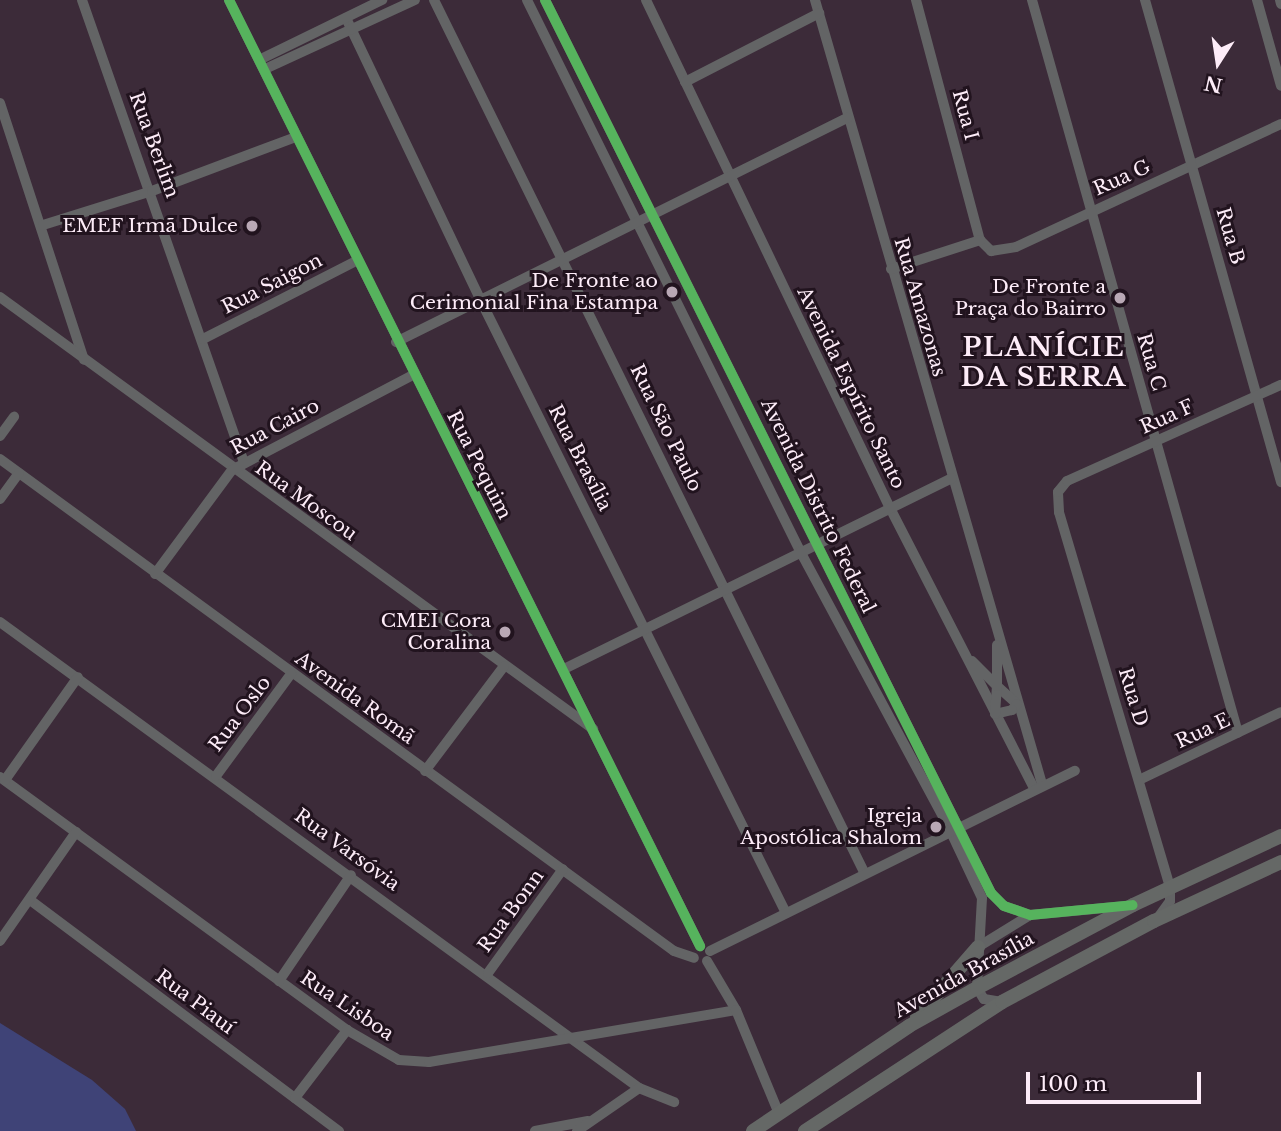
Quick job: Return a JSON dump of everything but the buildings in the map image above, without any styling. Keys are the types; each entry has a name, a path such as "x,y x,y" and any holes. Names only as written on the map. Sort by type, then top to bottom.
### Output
{"street":[{"name":"Rua Berlim","path":"82,0 152,191 244,462"},
{"name":"Rua Pequim","path":"229,0 263,64 413,375 736,1010 779,1114"},
{"path":"263,64 382,0"},
{"path":"263,64 415,0"},
{"name":"Rua São Paulo","path":"434,0 864,872"},
{"name":"Avenida Distrito Federal","path":"527,0 639,220 800,551 991,892 1004,906 1030,915"},
{"name":"Avenida Distrito Federal","path":"545,0 653,212 954,828 982,898 976,988"},
{"name":"Avenida Espírito Santo","path":"646,0 889,506 995,714 1038,786"},
{"name":"Rua Amazonas","path":"815,0 951,478 998,633 1038,786"},
{"name":"Rua I","path":"916,0 980,240"},
{"name":"Rua C","path":"1032,0 1238,733"},
{"name":"Rua B","path":"1145,0 1281,482"},
{"path":"1257,0 1281,86"},
{"path":"685,82 819,13"},
{"name":"Rua Brasília","path":"346,18 480,299 648,629 786,913"},
{"path":"0,103 43,225 84,361"},
{"path":"396,341 728,174 847,118"},
{"name":"Rua G","path":"980,240 991,251 1003,252 1281,124"},
{"path":"43,225 152,191 296,137"},
{"path":"891,269 980,240"},
{"name":"Rua Saigon","path":"203,339 356,261"},
{"name":"Rua Moscou","path":"0,297 232,470 594,730"},
{"name":"Rua Cairo","path":"155,575 232,470 413,375"},
{"name":"Rua F","path":"1068,481 1281,385"},
{"path":"0,436 14,417"},
{"name":"Avenida Romã","path":"0,459 155,575 674,951 694,958 706,953"},
{"path":"0,499 19,473"},
{"path":"564,669 726,590 816,542 951,478"},
{"name":"Rua D","path":"1068,481 1058,492 1059,512 1170,887"},
{"name":"Rua Varsóvia","path":"0,622 488,973 639,1088 674,1102"},
{"path":"964,654 997,685 1017,704 1009,712 995,714 997,685 998,633"},
{"path":"425,771 504,666"},
{"name":"Rua Oslo","path":"216,776 292,674"},
{"path":"2,778 78,677"},
{"name":"Rua E","path":"1139,780 1281,712"},
{"path":"706,953 1038,786 1075,771"},
{"name":"Rua Lisboa","path":"2,778 347,1030 387,1055 418,1062 575,1039 736,1010"},
{"path":"0,940 76,832"},
{"name":"Avenida Brasília","path":"753,1131 909,1026 976,988 1133,905 1281,836"},
{"path":"804,1131 1003,1002 1154,921 1281,862"},
{"name":"Rua Bonn","path":"488,973 563,869"},
{"path":"279,981 351,875"},
{"path":"1154,921 1169,904 1170,887"},
{"name":"Rua Piauí","path":"30,900 339,1131"},
{"path":"909,1026 978,947 1030,915 1133,905"},
{"path":"976,988 984,999 1003,1002"},
{"path":"295,1098 347,1030"},
{"path":"578,1131 639,1088"},
{"path":"535,1131 596,1120"}],"shaded area":[{"path":"0,1023 92,1080 125,1109 136,1131 0,1131"}],"cycle path":[{"path":"229,0 700,946"},
{"path":"545,0 991,893 1004,906 1030,915 1133,905"}],"place":[{"name":"EMEF Irmã Dulce","path":"252,226"},
{"name":"De Fronte ao Cerimonial Fina Estampa","path":"672,292"},
{"name":"De Fronte a Praça do Bairro","path":"1120,298"},
{"name":"CMEI Cora Coralina","path":"505,632"},
{"name":"Igreja Apostólica Shalom","path":"936,827"}],"district":[{"name":"PLANÍCIE DA SERRA","path":"1044,363"}]}
